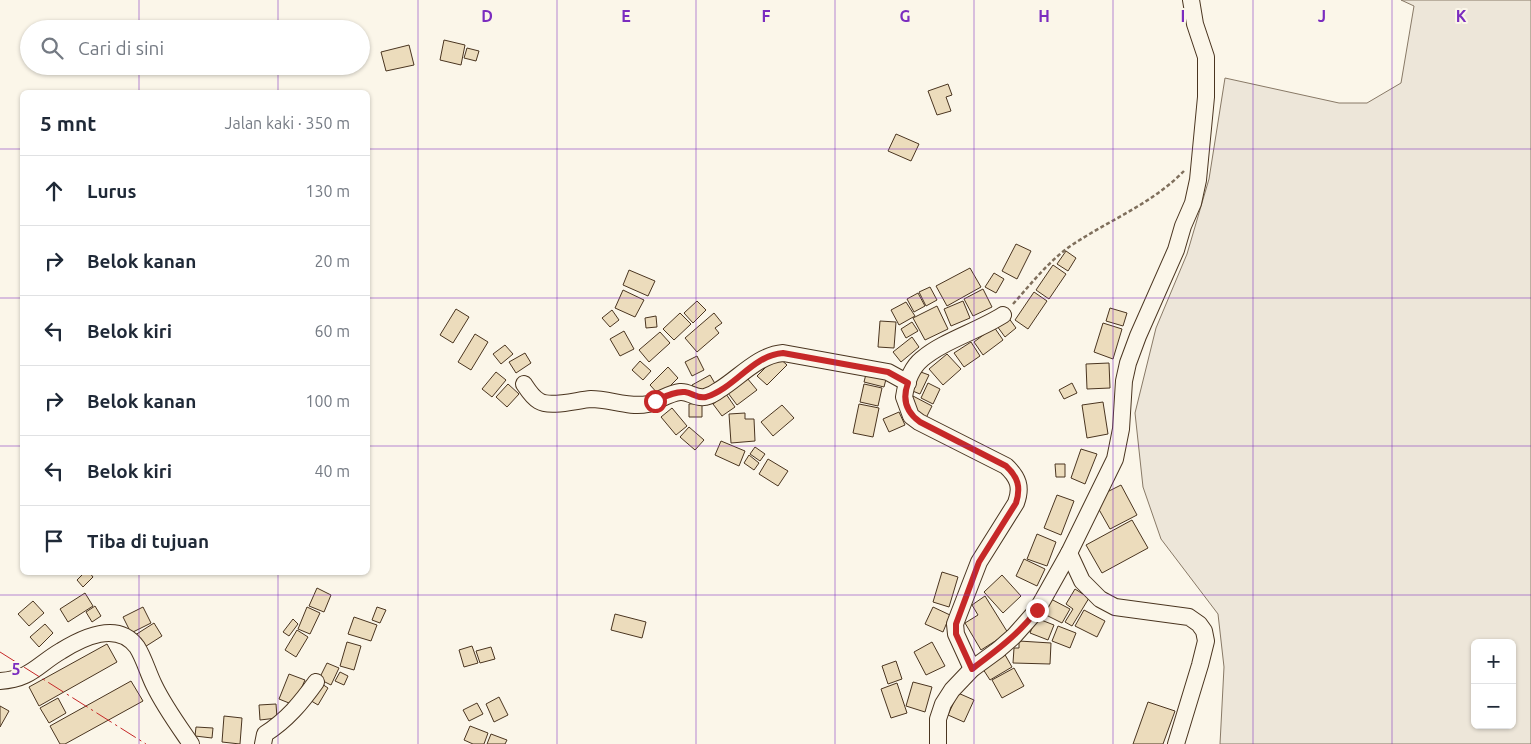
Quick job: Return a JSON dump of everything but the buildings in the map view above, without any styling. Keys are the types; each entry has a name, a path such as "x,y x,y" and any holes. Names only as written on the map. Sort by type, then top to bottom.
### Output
{"street":[{"path":"938,744 938,719 943,704 952,690 972,669 998,650 1029,620 1045,597 1115,459 1121,429 1124,381 1128,363 1176,250 1198,180 1206,91 1206,57 1195,24 1191,0"},
{"path":"972,669 956,634 956,624 979,562 1016,503 1019,494 1019,483 1014,473 1006,466 911,416 904,397 912,372 921,360 937,349 988,325 1003,315"},
{"path":"524,384 530,394 538,401 548,404 597,399 626,404 646,404 677,392 686,392 695,397 705,397 728,385 745,371 773,354 783,353 888,372 908,383"},
{"path":"1069,552 1082,581 1100,599 1115,608 1157,611 1189,616 1204,631 1206,641 1176,744"},
{"path":"0,681 24,677 59,652 83,638 95,634 110,633 122,635 138,648 155,686 172,717 191,744"},
{"path":"263,744 265,734 277,726 300,704 316,682"}],"path":[{"path":"1003,315 1044,268 1068,248 1101,226 1140,205 1178,177 1200,154"}],"shaded area":[{"path":"1401,0 1531,0 1531,744 1220,744 1224,667 1218,614 1161,539 1143,487 1135,413 1156,328 1187,254 1209,179 1225,78 1339,103 1367,103 1401,83 1414,6"}],"power":[{"path":"0,652 146,744"}],"route":[{"path":"655,401 677,392 686,392 695,397 705,397 728,385 745,371 773,354 783,353 858,365 888,372 908,383 904,397 911,416 1006,466 1014,473 1019,483 1019,494 1016,503 999,527 979,562 964,598 956,624 956,634 972,669 1014,636 1037,610"}]}
